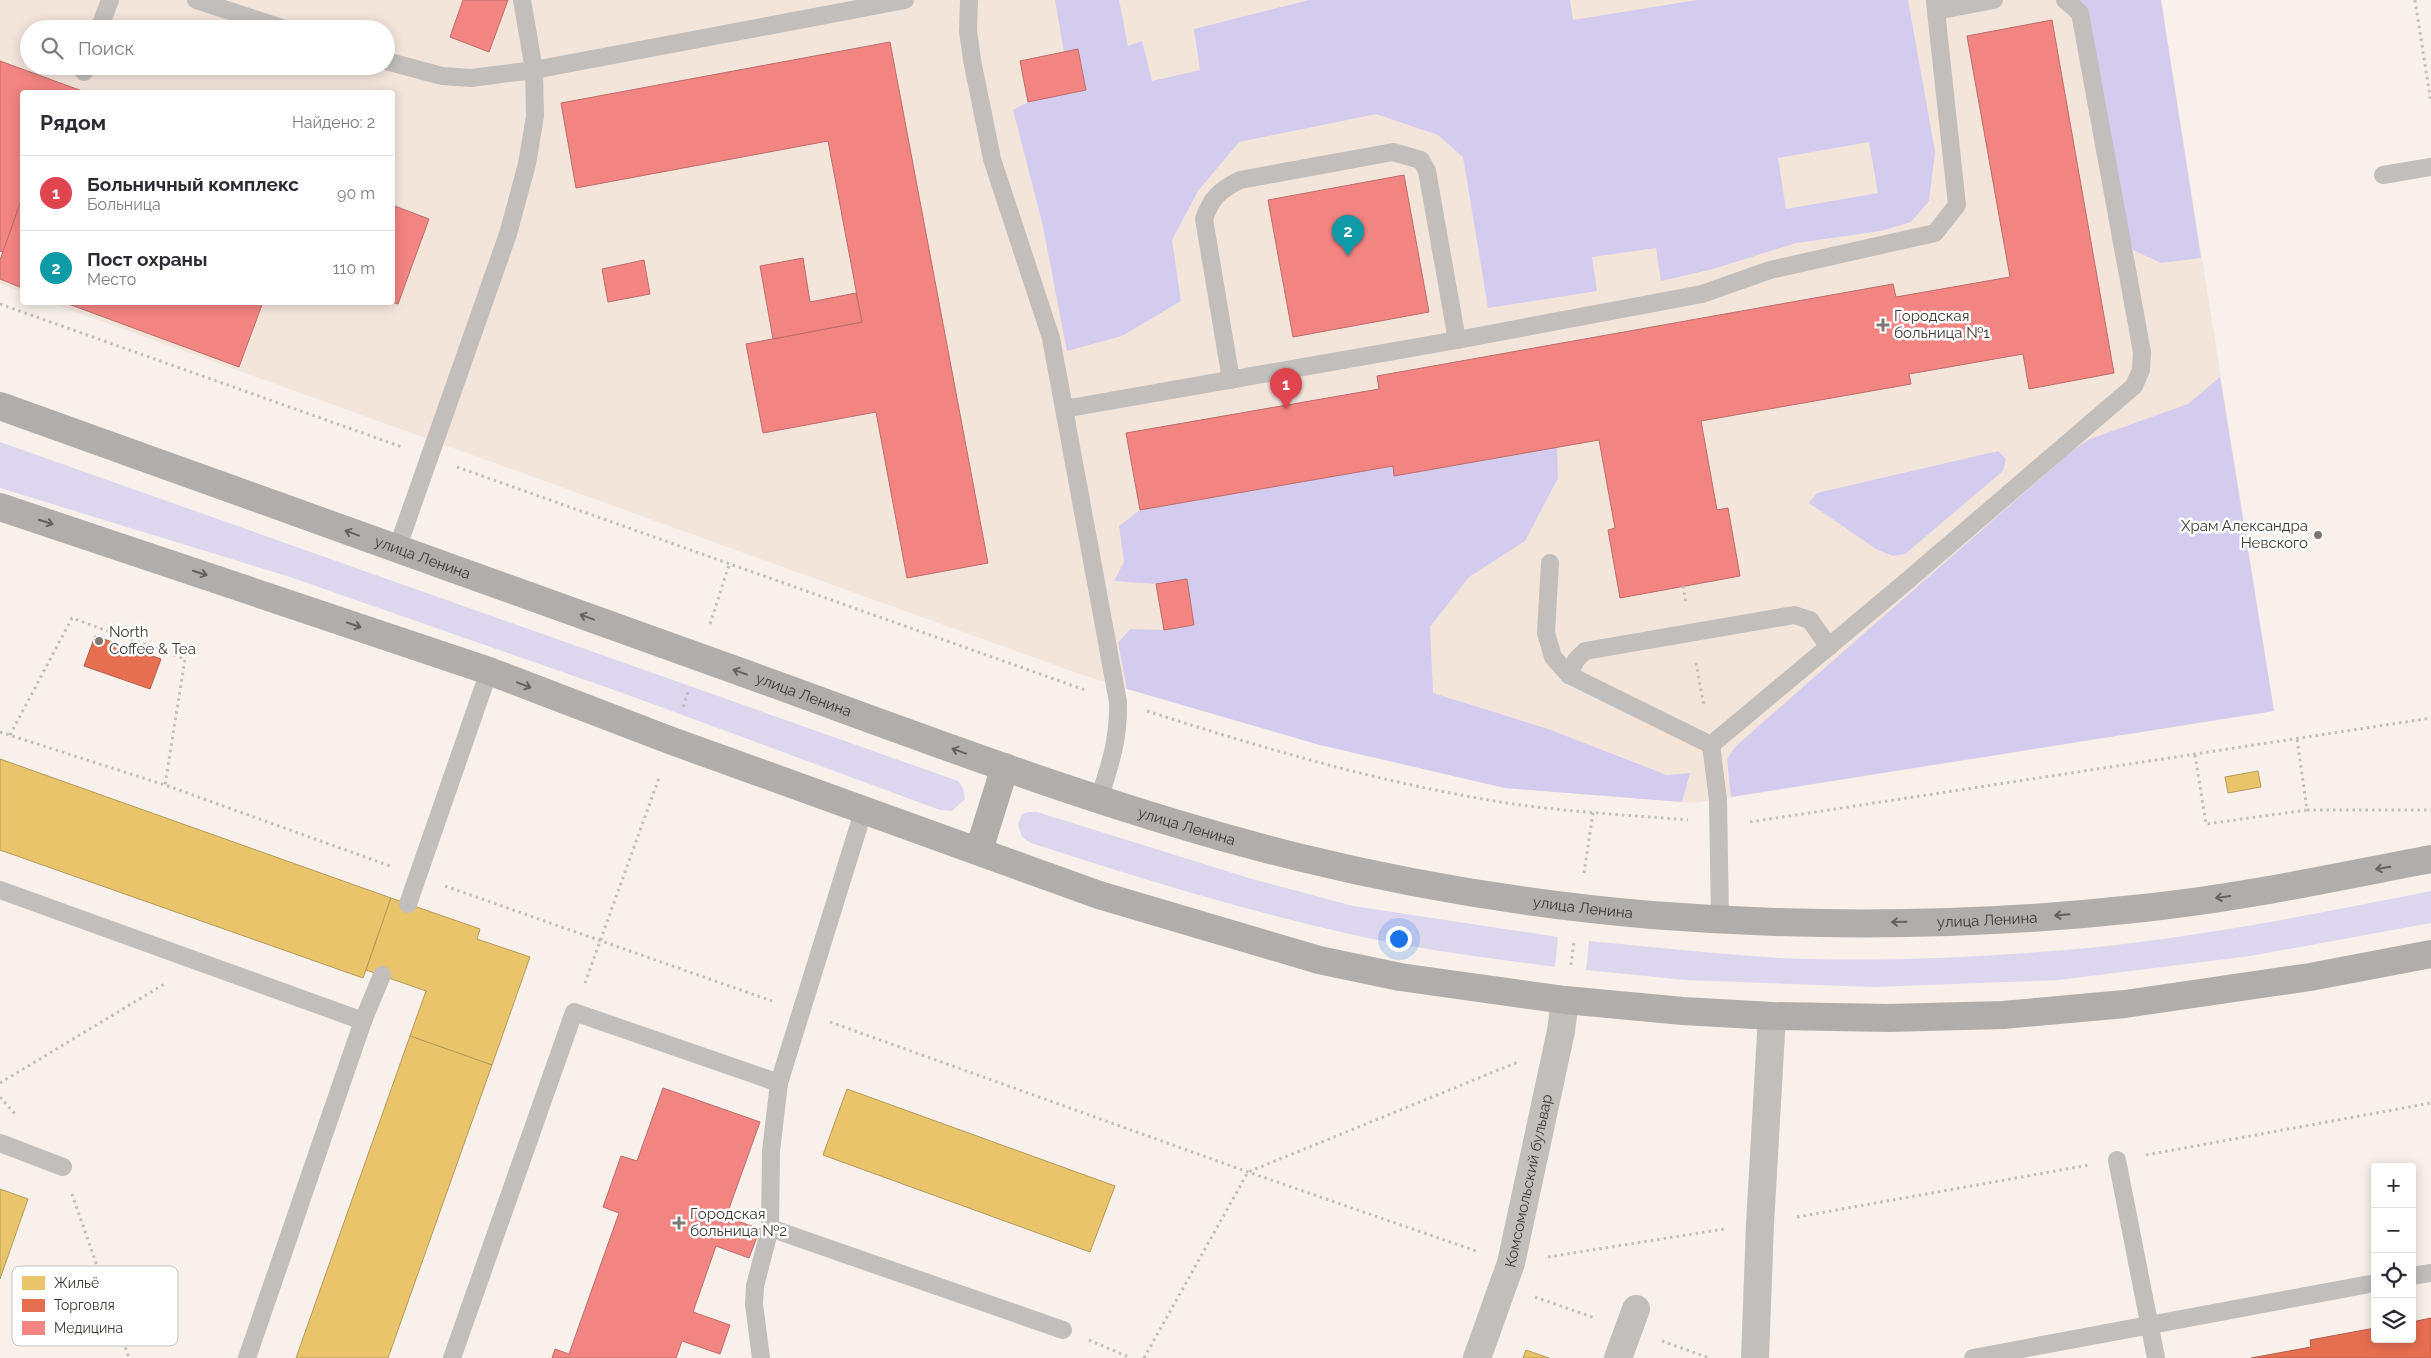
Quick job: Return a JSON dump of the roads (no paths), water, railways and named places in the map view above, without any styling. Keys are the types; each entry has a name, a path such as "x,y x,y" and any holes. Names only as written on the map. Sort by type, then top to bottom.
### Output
{"main road":[{"name":"улица Ленина","path":"0,406 1005,767 1099,799 1302,858 1393,877 1494,895 1647,914 1828,923 1935,922 2148,908 2239,895 2431,859"},
{"path":"0,507 489,671 672,741 1100,895 1319,960 1400,977 1565,1000 1682,1011 1772,1016 1888,1018 2022,1014 2125,1004 2238,988 2431,954"},
{"path":"979,850 1005,767"}],"street":[{"name":"Комсомольский бульвар","path":"1477,1358 1511,1263 1558,1046 1565,1000"},
{"path":"1755,1358 1760,1224 1772,1016"},
{"path":"1618,1358 1636,1309"}],"lane":[{"path":"103,20 110,0"},
{"path":"196,0 257,20"},
{"path":"396,549 508,234 527,164 535,116 534,70 522,0"},
{"path":"395,63 442,76 471,78 534,70 905,0"},
{"path":"969,0 968,31 972,60 992,159 1051,338 1118,702 1119,726 1115,750 1099,799"},
{"path":"1064,409 1457,340 1702,294 1770,270 1935,233 1957,205 1935,5 1994,0"},
{"path":"1710,745 1829,647 2134,386 2140,370 2142,352 2080,13 2065,0"},
{"path":"1231,380 1204,219 1210,201 1223,188 1240,180 1393,152 1421,160 1427,170 1457,340"},
{"path":"2383,175 2431,167"},
{"path":"1550,563 1546,634 1553,657 1569,675 1710,745"},
{"path":"1569,675 1576,660 1585,651 1794,614 1810,620 1829,647"},
{"path":"408,904 489,671"},
{"path":"1710,745 1719,822 1720,919"},
{"path":"761,1358 754,1304 755,1286 770,1228 772,1151 779,1083 864,809"},
{"path":"0,890 363,1021"},
{"path":"247,1358 363,1021 382,975"},
{"path":"452,1358 574,1012 779,1083"},
{"path":"0,1143 63,1167"},
{"path":"2117,1160 2156,1358"},
{"path":"770,1228 1063,1330"},
{"path":"2416,1275 2431,1273"},
{"path":"1973,1358 2371,1284"}],"place":[{"name":"Пост охраны","path":"1348,256"},
{"name":"Городская больница №1","path":"1883,325"},
{"name":"Больничный комплекс","path":"1286,409"},
{"name":"Храм Александра Невского","path":"2318,535"},
{"name":"North Coffee & Tea","path":"99,641"},
{"name":"Городская больница №2","path":"679,1223"}]}
